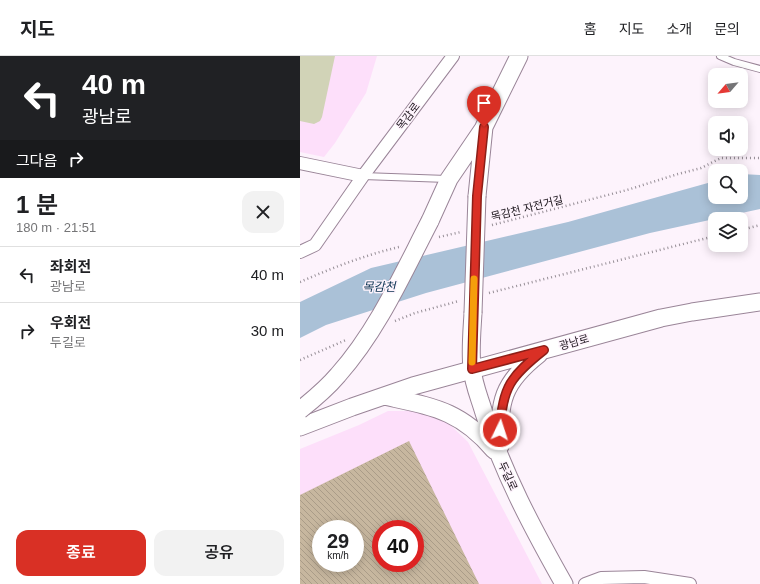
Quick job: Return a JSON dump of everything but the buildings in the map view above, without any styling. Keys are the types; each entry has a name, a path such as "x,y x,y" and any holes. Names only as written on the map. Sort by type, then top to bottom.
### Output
{"street":[{"name":"목감로","path":"300,252 315,246 363,176 452,56"},
{"path":"300,410 333,381 356,352 388,301 430,220 449,179 484,127 519,56"},
{"name":"두길로","path":"484,127 477,196 472,369 479,398 500,458 530,522 564,584"},
{"path":"300,163 363,176"},
{"name":"광남로","path":"300,427 413,386 472,369 661,318 760,302"},
{"path":"500,458 500,414 503,398 515,376 524,366 544,350"},
{"path":"384,396 439,409 455,417 469,425 484,439 500,458"},
{"path":"585,584 601,578 644,577 690,584"}],"lane":[{"path":"720,56 734,62 760,69"},
{"path":"363,176 449,179"}],"path":[{"name":"목감천 자전거길","path":"487,226 627,190 701,168 721,158 760,158"},
{"path":"748,228 760,225"},
{"path":"435,238 464,231"},
{"path":"483,295 708,238"},
{"path":"300,282 340,265 383,251 405,246"},
{"path":"393,321 415,313 460,301"},
{"path":"300,360 349,339"}],"shaded area":[{"path":"300,56 377,56 366,93 335,143 324,157 300,152"},
{"path":"388,411 410,411 442,417 468,442 542,584 300,584 300,449 359,425"}],"green space":[{"path":"300,56 335,56 322,117 320,121 314,124 300,121"}],"water":[{"name":"목감천","path":"748,174 760,175 760,209 746,212 708,212 708,220 650,233 426,293 326,325 300,338 300,302 371,268 568,222 708,183 708,204 748,204"}],"slow traffic":[{"path":"472,362 474,279"}],"route":[{"path":"484,127 477,196 472,369 544,350 524,366 508,386 503,398 500,414 500,430"}]}
